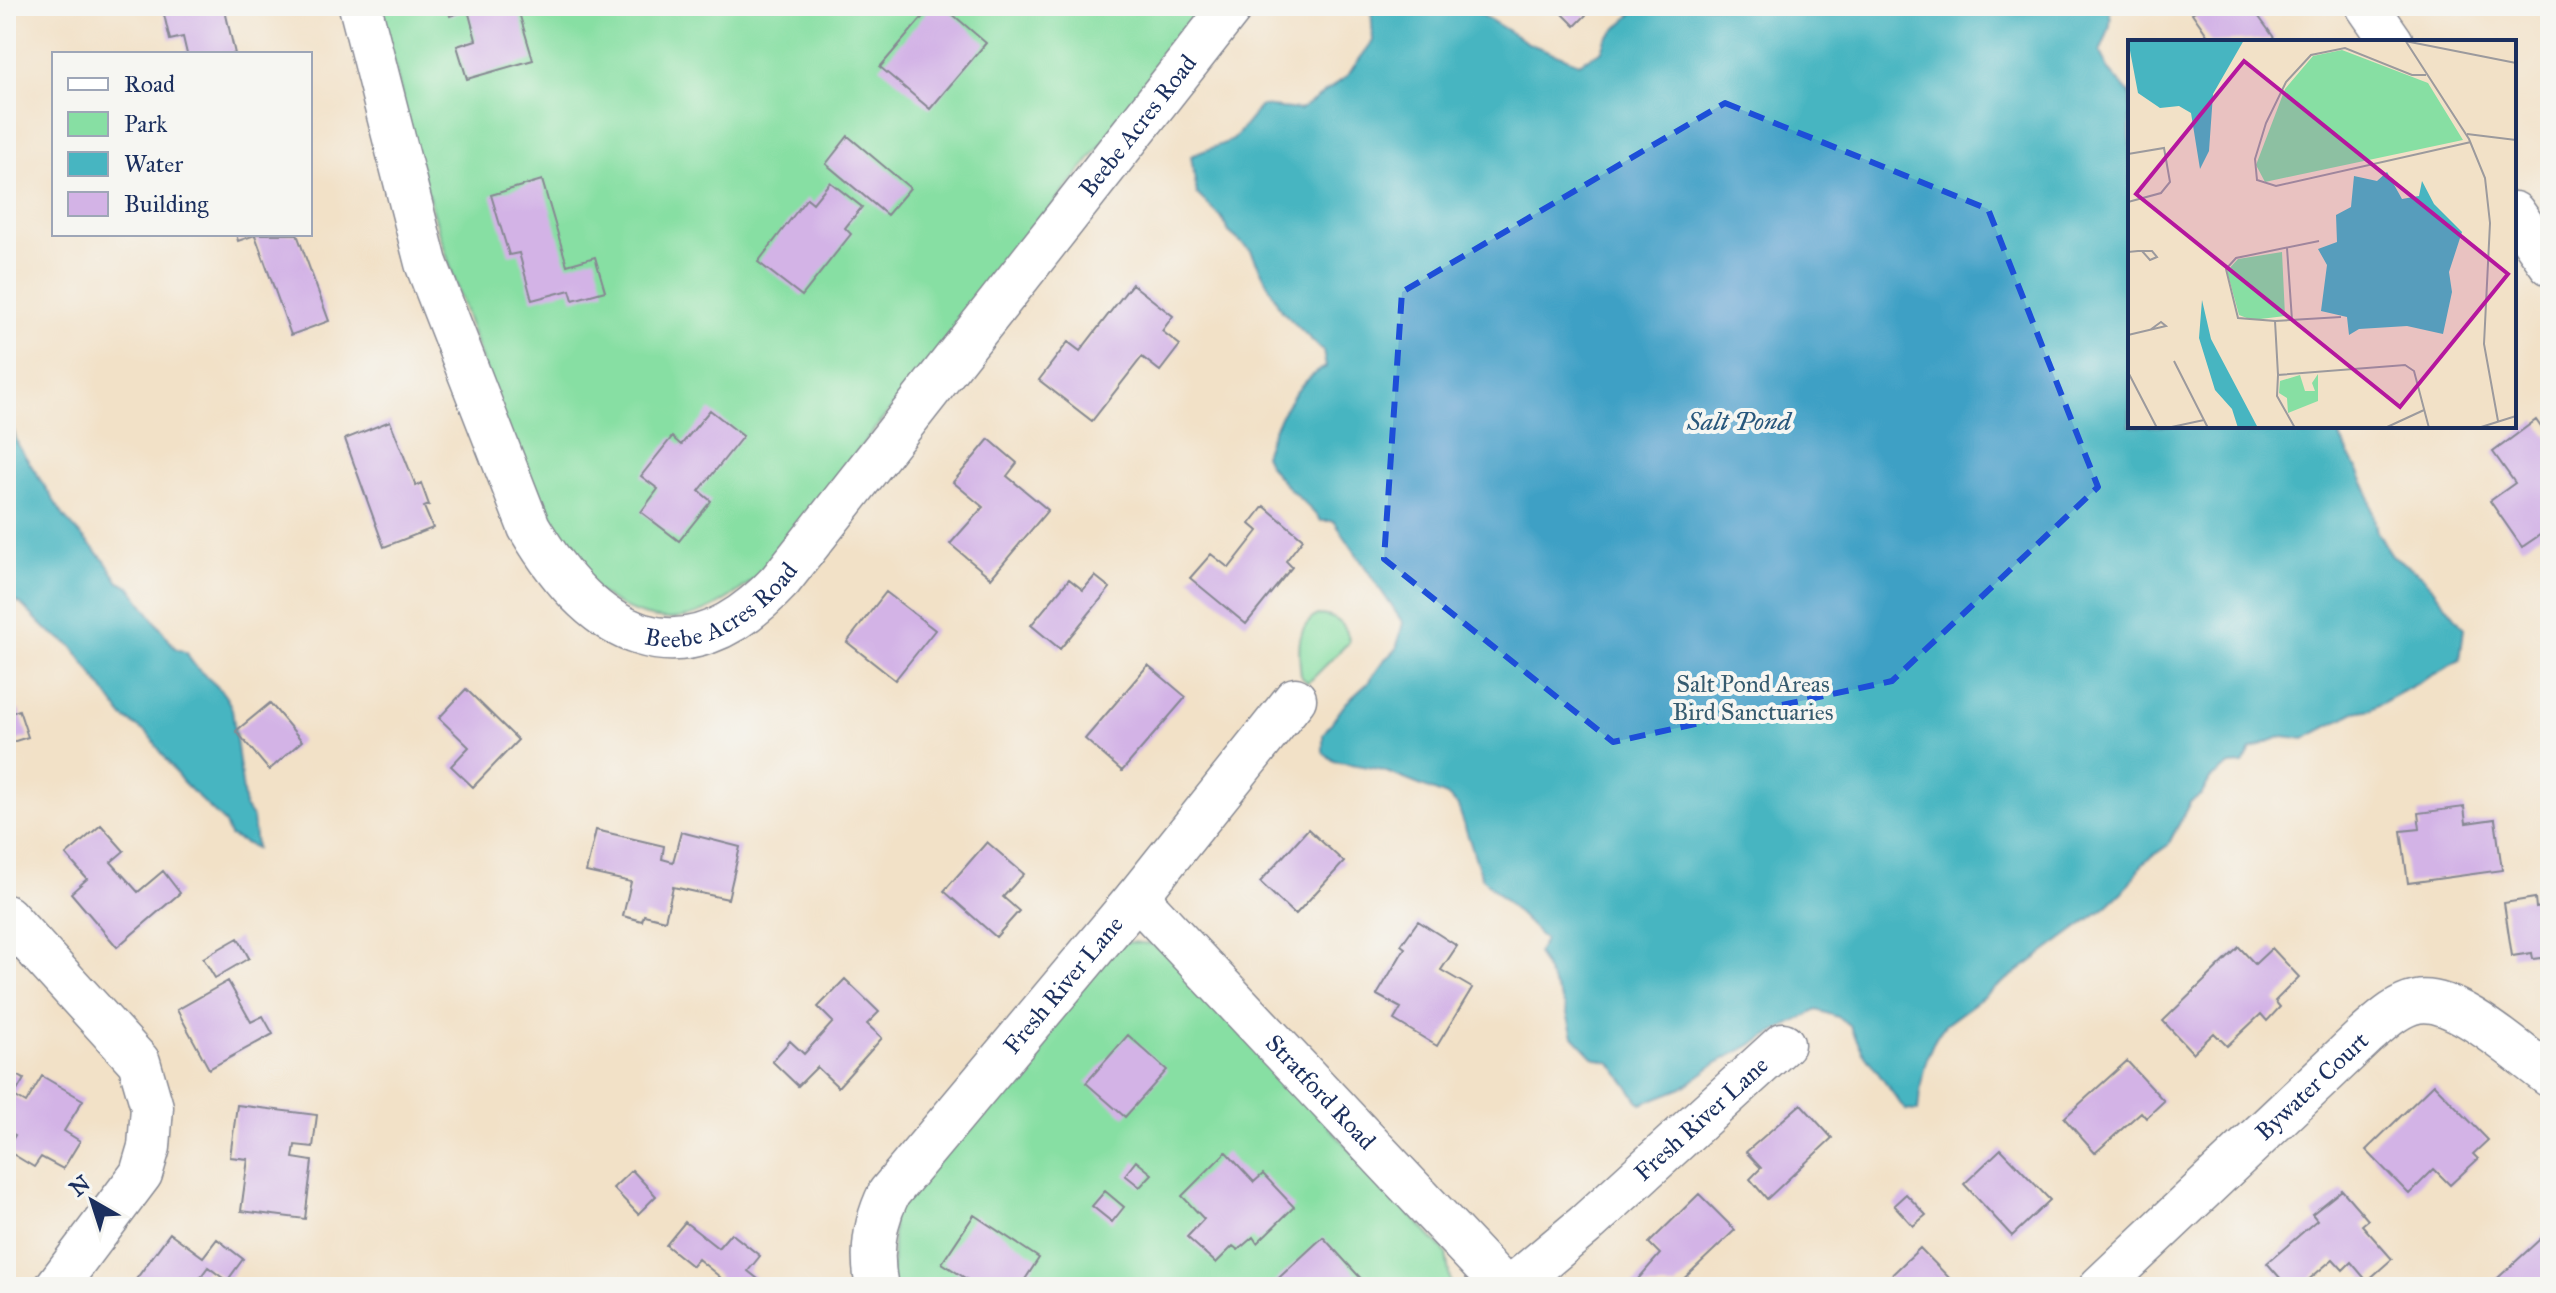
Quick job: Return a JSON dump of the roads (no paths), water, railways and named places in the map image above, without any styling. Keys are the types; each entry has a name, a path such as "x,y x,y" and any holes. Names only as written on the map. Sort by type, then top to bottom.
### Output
{"street":[{"name":"Beebe Acres Road","path":"360,6 426,263 529,527 551,564 582,598 611,620 641,636 674,641 705,636 729,626 755,607 780,581 1232,6"},
{"path":"2367,6 2391,40"},
{"path":"2516,216 2550,264"},
{"name":"Fresh River Lane","path":"877,1287 874,1236 879,1212 889,1193 1137,897 1295,699"},
{"name":"Stratford Road","path":"1137,897 1504,1287"},
{"path":"6,916 139,1062 152,1107 149,1147 141,1174 56,1287"},
{"name":"Bywater Court","path":"2100,1287 2366,1035 2406,1005 2418,1001 2444,1003 2550,1076"},
{"name":"Fresh River Lane","path":"1511,1287 1585,1225 1783,1044"}],"water":[{"name":"Salt Pond","path":"1371,6 1467,6 1530,44 1579,63 1602,51 1606,39 1640,6 2108,6 2110,23 2100,52 2108,69 2128,92 2128,428 2335,428 2368,490 2377,532 2392,555 2422,575 2464,628 2460,660 2371,709 2355,712 2304,739 2284,736 2251,750 2243,764 2230,765 2210,779 2202,794 2190,802 2168,845 2144,862 2127,887 2106,907 1945,1025 1928,1055 1918,1111 1905,1110 1863,1052 1850,1026 1838,1017 1817,1010 1717,1063 1682,1088 1641,1104 1611,1063 1593,1057 1573,1036 1565,1006 1537,953 1545,940 1482,878 1458,806 1447,796 1379,769 1334,761 1323,752 1323,734 1346,703 1396,650 1403,623 1334,521 1321,521 1282,482 1264,455 1274,430 1296,393 1305,382 1326,367 1323,351 1281,310 1251,251 1229,232 1222,218 1197,194 1191,156 1233,140 1261,106 1300,110 1346,77 1373,41"},
{"path":"6,408 18,445 65,518 105,561 119,582 130,587 175,648 187,653 227,699 232,709 245,807 253,818 256,848 230,836 224,822 182,781 148,734 123,717 72,646 46,629 20,603 6,597"}],"park label":[{"name":"Salt Pond Areas Bird Sanctuaries","path":"1753,698"}]}
